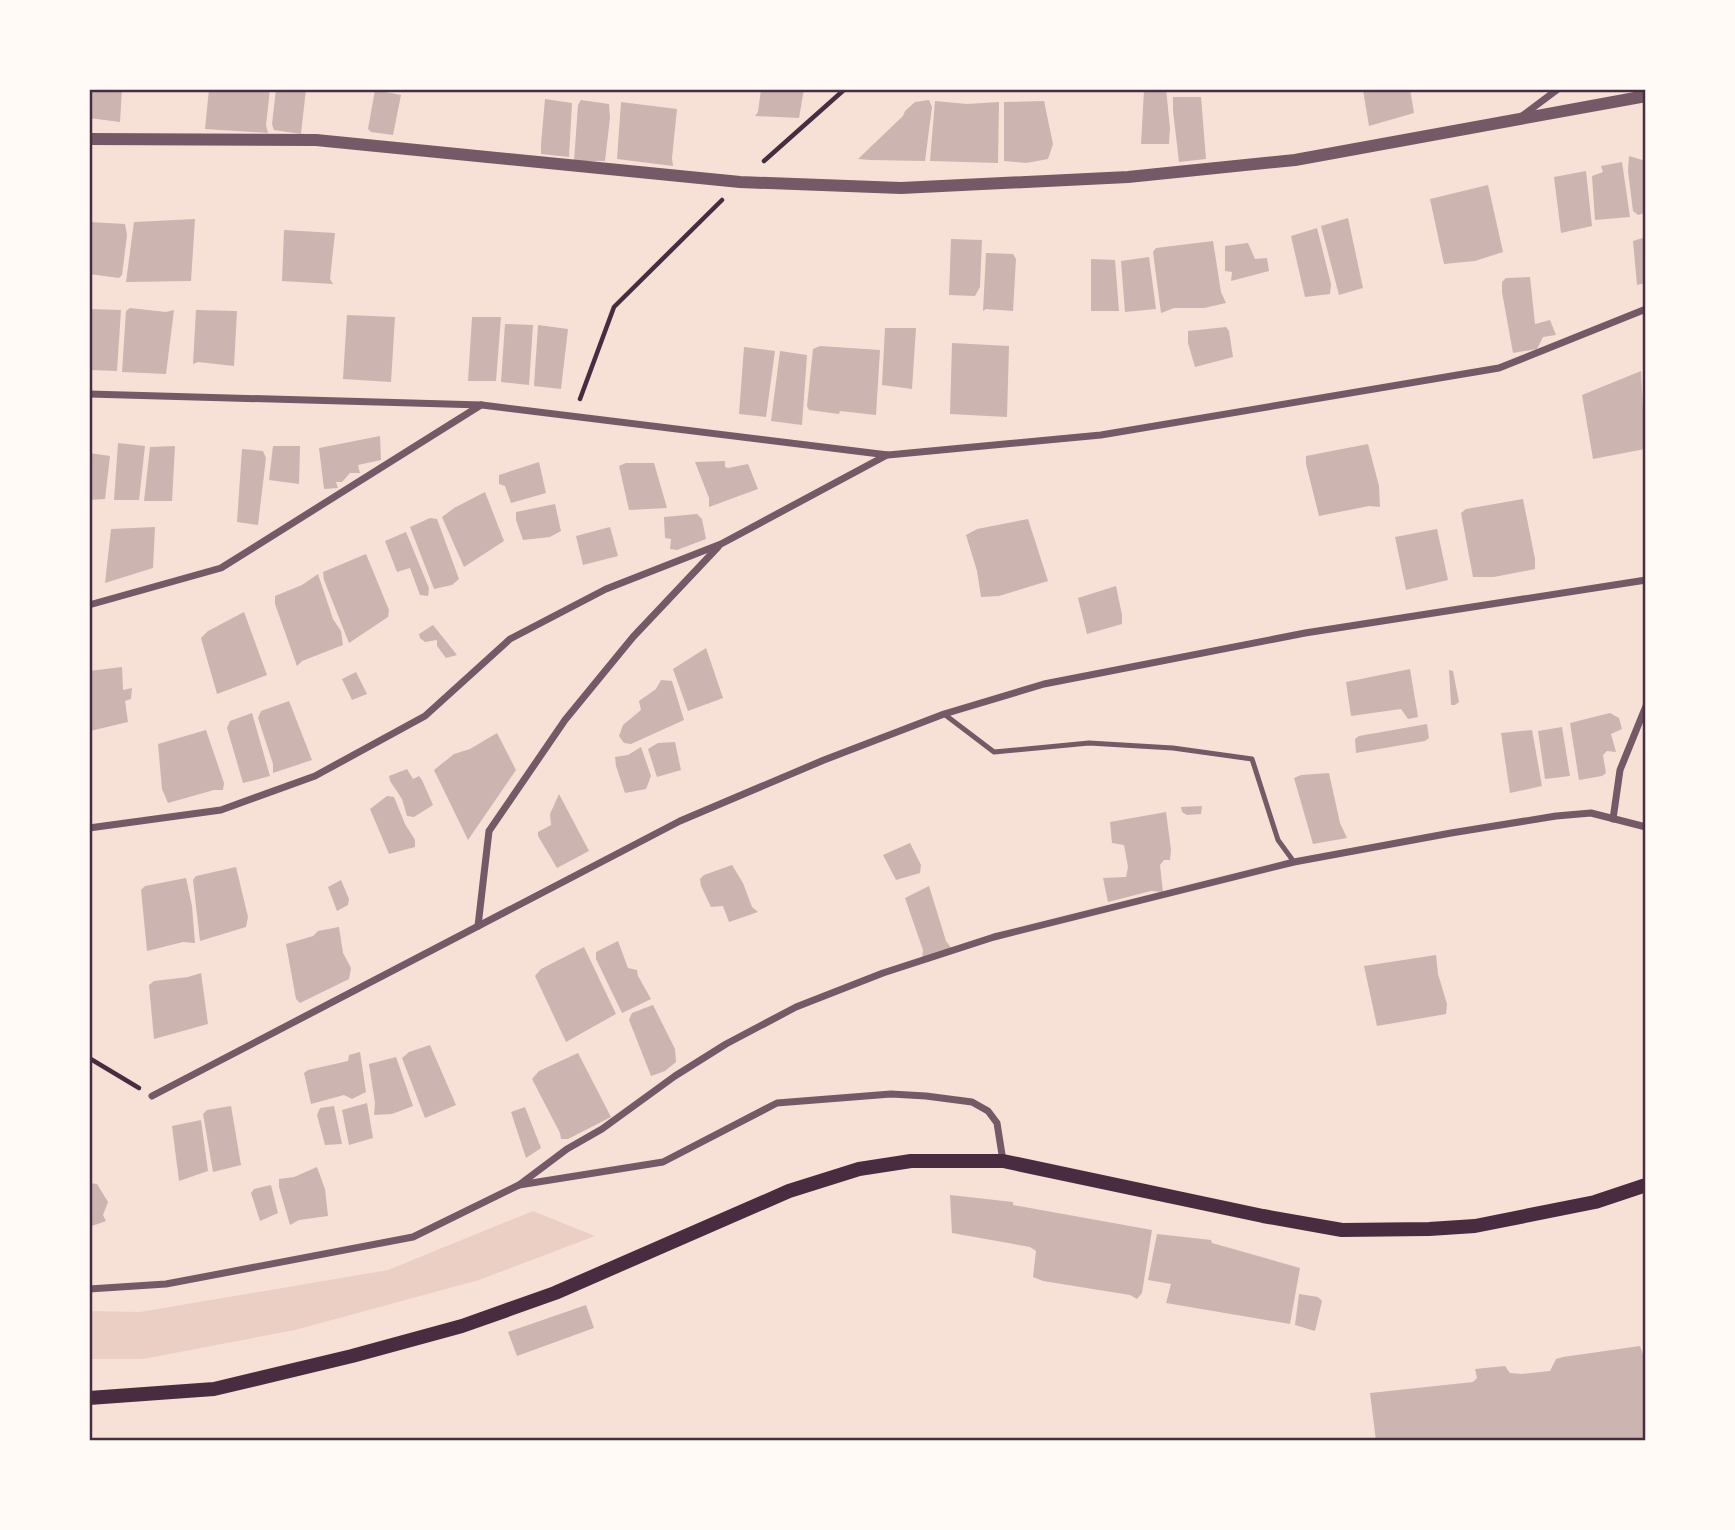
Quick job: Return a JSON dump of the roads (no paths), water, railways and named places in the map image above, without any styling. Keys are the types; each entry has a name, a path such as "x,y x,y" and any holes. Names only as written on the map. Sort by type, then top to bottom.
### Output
{"main road":[{"path":"89,1398 214,1389 462,1326 555,1293 789,1191 859,1169 911,1161 1003,1161 1342,1230 1429,1230 1475,1226 1595,1202 1646,1185"}],"street":[{"path":"1517,120 1558,89"},
{"path":"89,139 316,139 740,182 901,188 1128,177 1296,160 1646,96"},
{"path":"89,394 482,405 888,455 1101,435 1499,368 1646,309"},
{"path":"89,605 221,568 482,405"},
{"path":"89,828 221,810 315,776 425,716 510,639 606,589 721,544 888,455"},
{"path":"478,926 489,831 565,720 633,637 721,544"},
{"path":"152,1096 680,821 824,760 944,715 1044,684 1253,643 1646,580"},
{"path":"1613,819 1620,770 1646,706"},
{"path":"89,1289 166,1284 412,1237 519,1185 675,1076 726,1044 796,1007 883,974 994,937 1294,862 1451,833 1591,813 1646,827"},
{"path":"519,1185 663,1162 777,1103 891,1094 972,1102 988,1111 997,1123 1003,1161"}],"lane":[{"path":"944,715 994,752 1089,743 1173,748 1252,759 1278,840 1294,862"}]}
